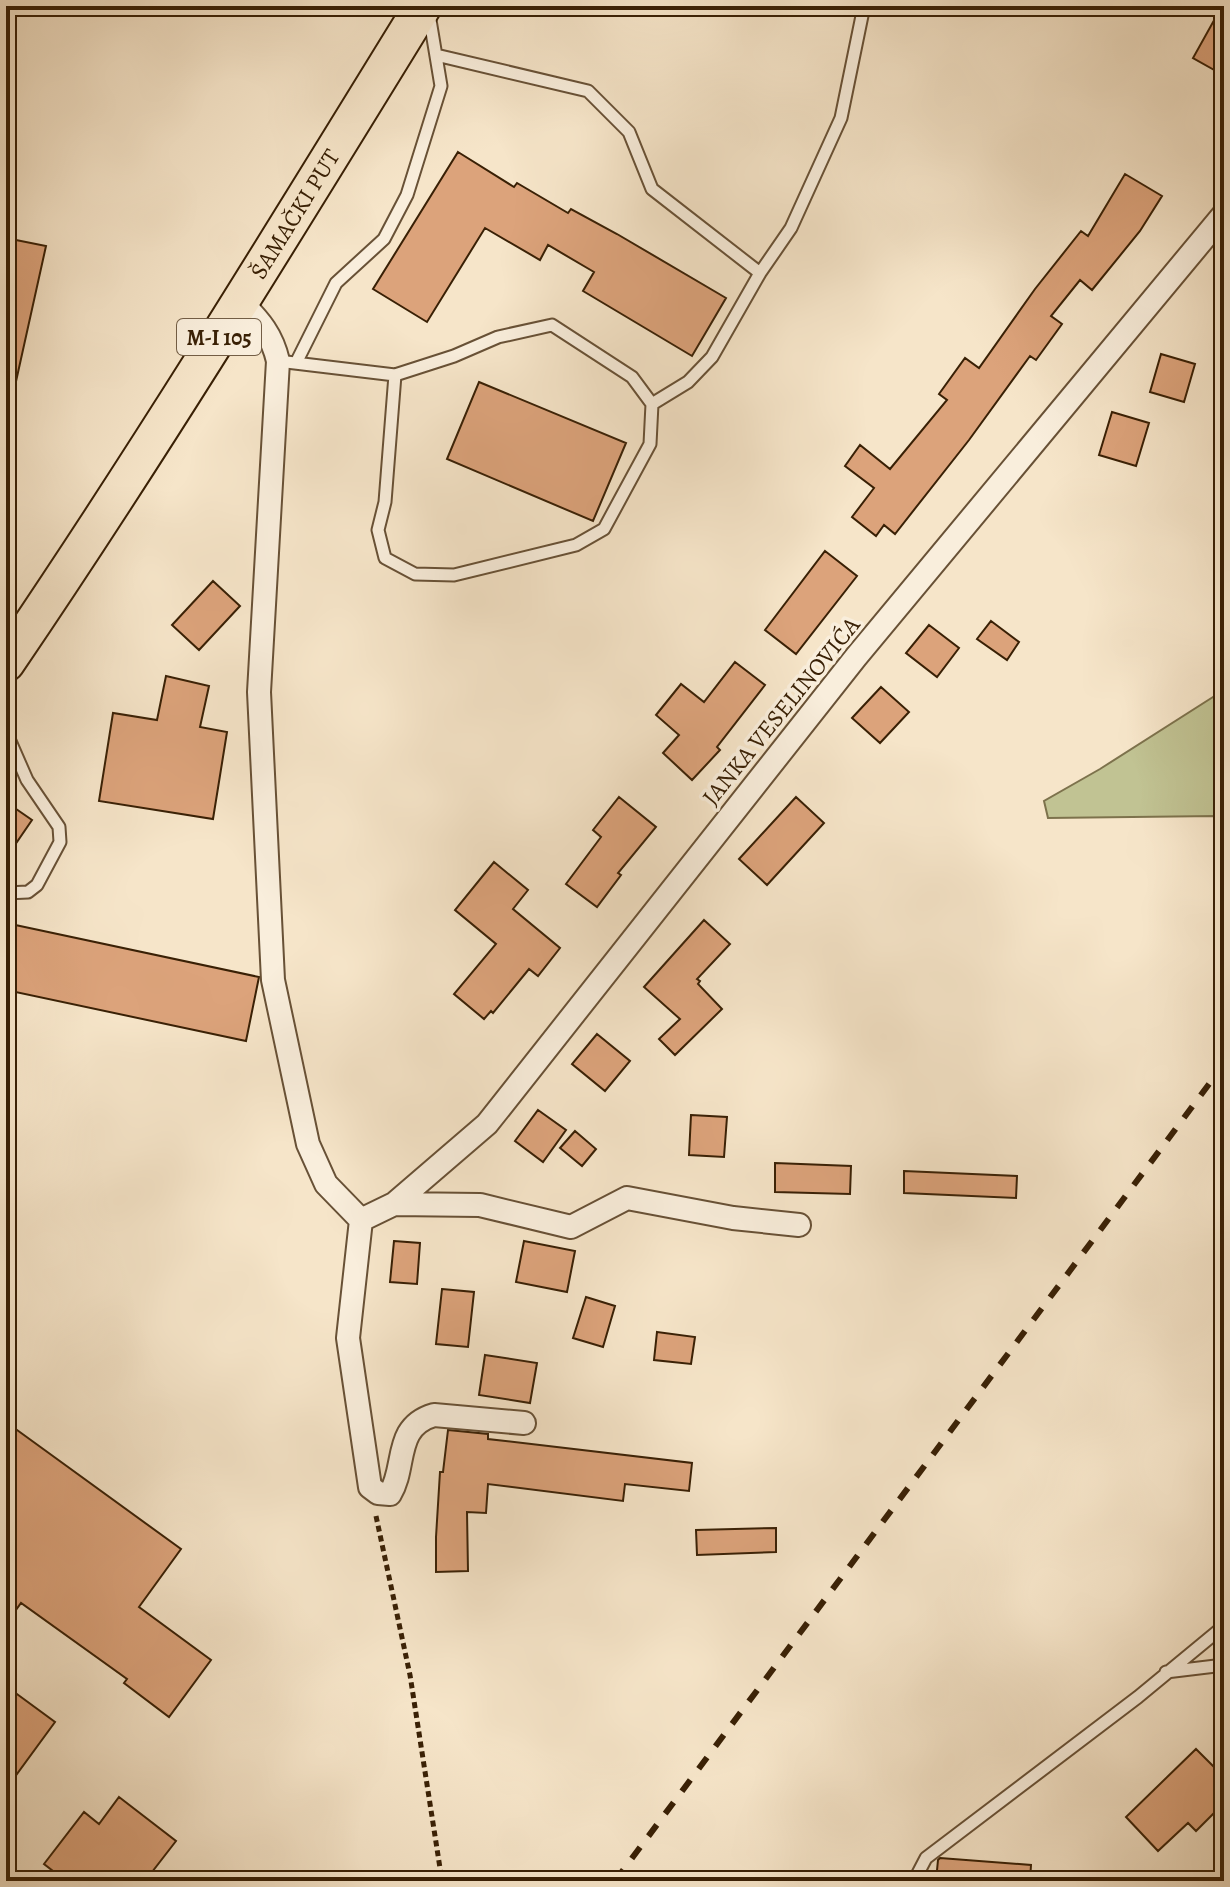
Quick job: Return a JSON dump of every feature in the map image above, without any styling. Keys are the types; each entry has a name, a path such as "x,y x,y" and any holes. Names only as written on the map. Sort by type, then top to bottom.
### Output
{"main road":[{"name":"ŠAMAČKI PUT","path":"6,663 80,554 241,302 425,6"}],"street":[{"name":"JANKA VESELINOVIĆA","path":"361,1220 394,1204 487,1124 856,657 1224,214"},
{"path":"241,302 264,325 287,362 259,692 273,980 308,1144 326,1184 361,1220 348,1338 370,1487 384,1495 390,1494 395,1485 402,1445 422,1419 434,1415 524,1423"},
{"path":"394,1204 480,1205 571,1227 627,1198 733,1218 799,1225"}],"lane":[{"path":"395,375 385,502 378,530 385,558 415,574 454,575 576,545 604,529 650,444 652,404 632,377 552,325 498,337 454,356 395,375 287,362 336,283 384,239 407,195 441,86 425,6"},
{"path":"652,404 688,382 712,357 760,273 791,228 841,118 864,6"},
{"path":"436,55 588,91 629,132 652,189 760,273"},
{"path":"6,732 27,780 59,827 60,842 37,885 28,892 6,893"},
{"path":"914,1881 926,1858 1138,1697 1224,1626"},
{"path":"1165,1672 1224,1665"}],"path":[{"path":"370,1487 410,1675 442,1881"}],"green space":[{"path":"1224,690 1224,819 1216,816 1048,818 1044,801"}],"building":[{"path":"1222,6 1224,58 1216,71 1193,58"},
{"path":"458,152 514,187 517,183 568,213 571,209 617,234 726,298 692,356 583,291 594,272 548,245 540,260 485,228 427,322 373,289"},
{"path":"1125,174 1162,196 1140,231 1092,290 1080,280 1051,316 1062,324 1036,360 1030,356 895,534 884,525 876,536 852,517 874,488 845,466 860,445 890,469 947,400 939,394 965,358 979,368 1081,231 1088,236"},
{"path":"6,238 46,246 15,386 6,385"},
{"path":"1161,354 1195,364 1184,402 1150,392"},
{"path":"479,382 626,443 593,521 447,459"},
{"path":"1112,412 1149,423 1136,466 1099,455"},
{"path":"825,551 857,576 796,654 765,630"},
{"path":"213,581 240,606 199,650 172,625"},
{"path":"991,621 1019,642 1007,660 977,639"},
{"path":"929,625 959,648 937,677 906,653"},
{"path":"735,662 765,685 717,747 720,750 692,780 663,753 679,735 656,715 681,684 704,702"},
{"path":"166,676 209,686 200,727 227,732 213,819 99,801 113,713 157,720"},
{"path":"881,687 909,712 880,743 852,718"},
{"path":"619,797 656,827 618,873 621,875 597,907 566,884 601,837 593,830"},
{"path":"796,797 824,823 767,885 739,859"},
{"path":"6,802 32,820 6,858"},
{"path":"494,862 528,890 513,909 560,948 538,976 529,969 493,1013 491,1011 484,1019 454,994 496,944 455,910"},
{"path":"704,920 730,944 697,979 700,981 698,984 722,1009 675,1055 659,1039 680,1019 644,987"},
{"path":"6,923 259,977 246,1041 6,990"},
{"path":"597,1034 630,1061 605,1091 572,1064"},
{"path":"538,1110 566,1130 543,1162 515,1141"},
{"path":"691,1115 727,1117 724,1157 689,1155"},
{"path":"575,1131 596,1149 582,1166 560,1148"},
{"path":"775,1163 851,1166 850,1194 775,1192"},
{"path":"904,1171 1017,1176 1016,1198 904,1193"},
{"path":"394,1241 420,1243 417,1284 390,1282"},
{"path":"524,1241 575,1251 567,1292 516,1282"},
{"path":"442,1289 474,1292 468,1347 436,1344"},
{"path":"586,1297 615,1306 603,1347 573,1338"},
{"path":"657,1332 695,1337 691,1364 654,1360"},
{"path":"485,1355 537,1363 530,1403 479,1395"},
{"path":"6,1422 181,1549 139,1607 211,1660 169,1717 124,1683 127,1679 21,1603 6,1624"},
{"path":"448,1430 488,1434 488,1439 692,1463 689,1491 625,1484 623,1501 488,1484 486,1513 467,1512 468,1571 436,1572 440,1472 443,1472"},
{"path":"776,1528 776,1552 697,1555 696,1530"},
{"path":"6,1686 55,1722 6,1789"},
{"path":"1196,1749 1224,1777 1224,1803 1196,1831 1188,1823 1158,1851 1126,1817"},
{"path":"119,1797 176,1841 145,1881 66,1881 44,1864 84,1812 99,1824"},
{"path":"940,1858 1031,1865 1030,1881 936,1881"}],"railway":[{"path":"615,1881 1224,1064"}]}
